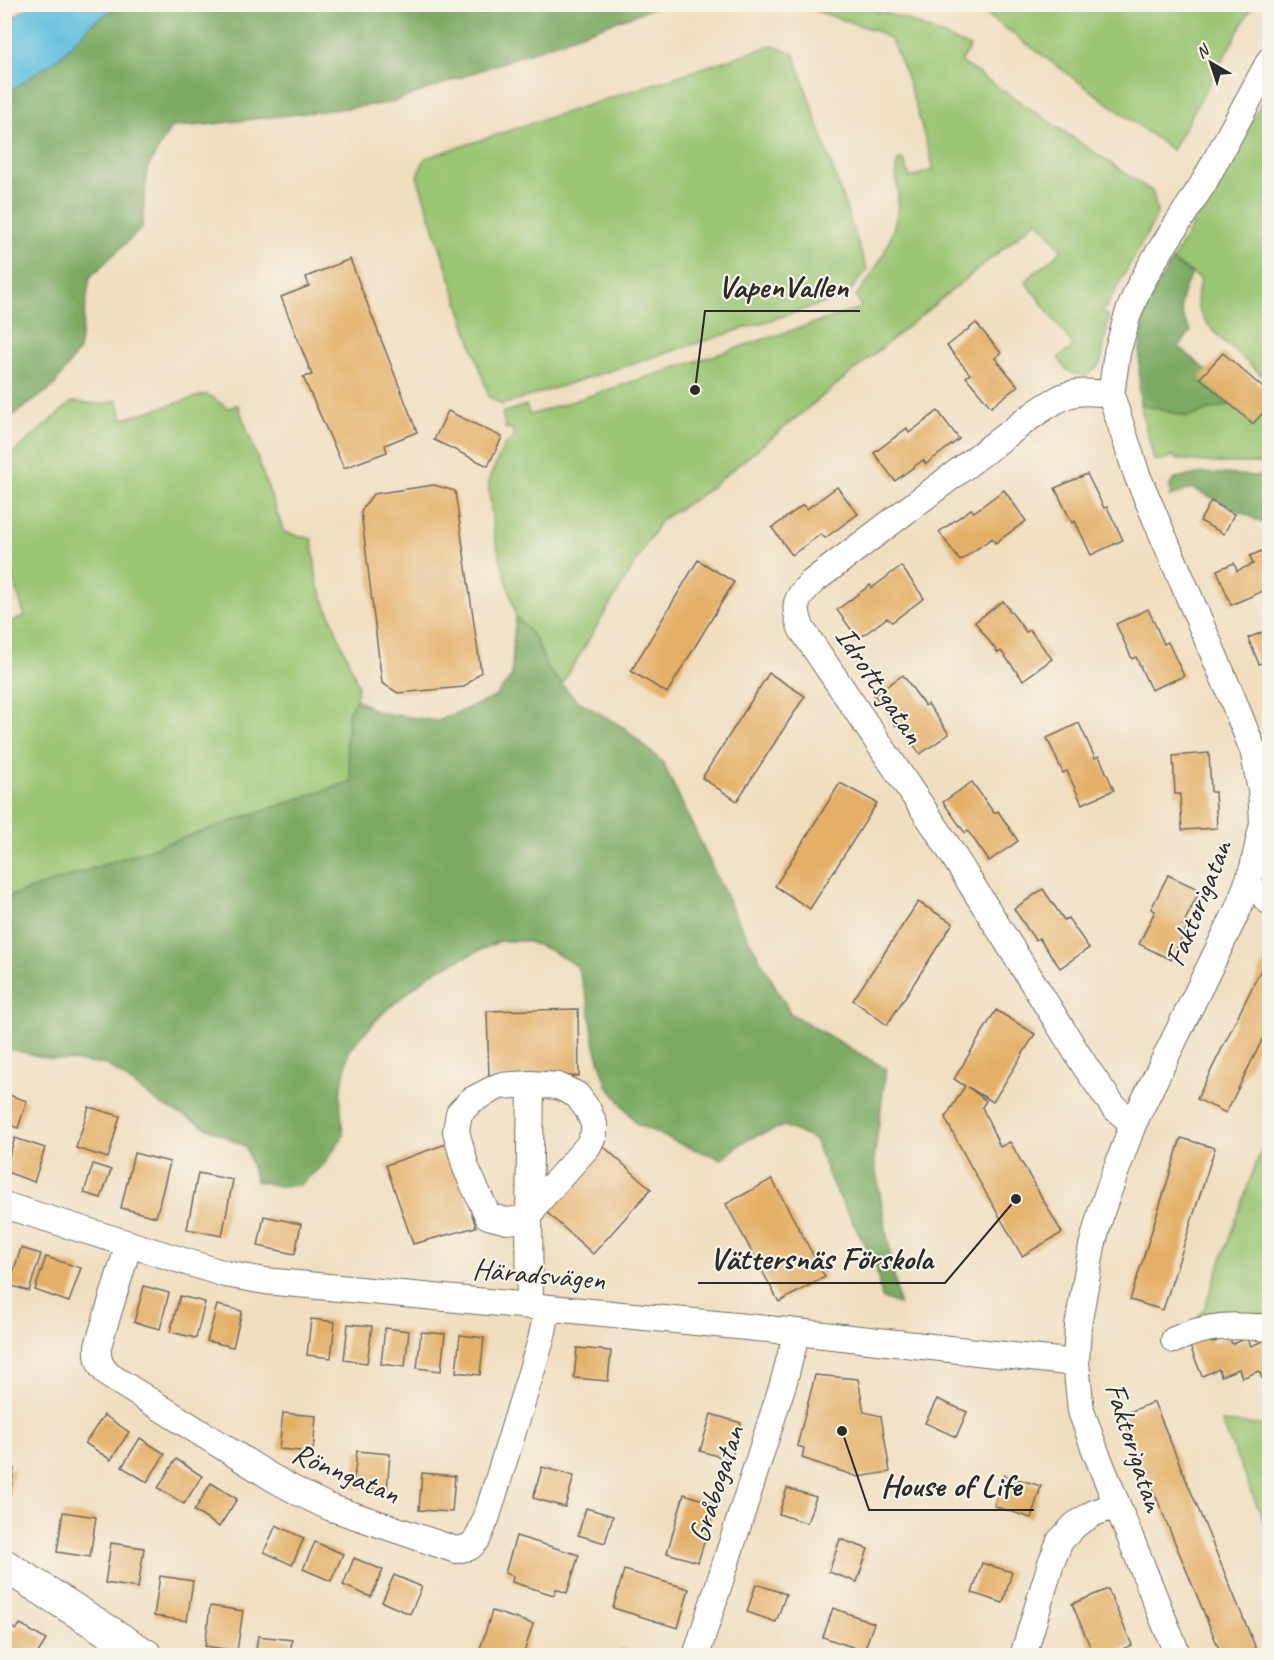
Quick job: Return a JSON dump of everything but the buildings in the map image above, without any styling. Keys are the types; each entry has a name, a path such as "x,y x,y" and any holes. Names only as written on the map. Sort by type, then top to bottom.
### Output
{"street":[{"name":"Faktorigatan","path":"1179,1656 1095,1450 1082,1411 1076,1363 1078,1326 1092,1246 1102,1209 1133,1124 1238,909 1266,823 1253,750 1137,475 1111,394 1120,343 1139,287 1203,184 1269,60"},
{"name":"Idrottsgatan","path":"1111,394 1072,392 1058,398 1033,415 812,582 798,596 796,610 801,628 938,831 1085,1066 1113,1106 1133,1124"},
{"path":"1269,891 1266,899 1269,902"},
{"path":"531,1084 558,1086 577,1095 588,1110 594,1124 594,1134 588,1146 536,1204 529,1218 507,1221 488,1216 466,1168 456,1131 459,1113 472,1100 500,1086 531,1084"},
{"path":"531,1084 529,1218 539,1307"},
{"name":"Häradsvägen","path":"4,1205 225,1274 265,1281 797,1332 1005,1357 1076,1363"},
{"name":"Rönngatan","path":"129,1244 98,1346 97,1355 100,1367 110,1376 300,1493 329,1507 456,1550 470,1547 478,1538 487,1516 541,1340 539,1307"},
{"path":"1173,1340 1194,1331 1217,1327 1269,1328"},
{"name":"Gråbogatan","path":"696,1656 783,1384 797,1332"},
{"path":"1023,1656 1051,1563 1060,1541 1075,1525 1094,1513 1117,1504"},
{"path":"4,1565 147,1656"}],"green space":[{"path":"835,4 871,9 902,18 970,47 961,62 1153,192 1157,213 1153,223 1103,312 1109,317 1101,361 1086,376 1069,372 1058,358 1074,346 1025,281 1062,250 1038,220 704,493 661,520 562,684 547,668 535,638 516,616 494,534 489,479 505,444 514,434 511,428 506,429 502,413 526,405 530,415 861,308 856,296 879,263 894,226 898,199 897,162 902,159 910,178 934,169 907,77 891,40 879,32 808,8"},
{"path":"976,4 1253,5 1172,150 975,6"},
{"path":"120,5 661,5 390,103 171,127 147,169 142,228 90,277 79,350 53,387 5,421 4,95 61,56 91,24"},
{"path":"773,45 794,54 867,270 846,296 502,405 489,397 417,176 425,158"},
{"path":"1269,90 1269,381 1218,336 1209,325 1198,307 1201,279 1172,261"},
{"path":"1172,261 1192,274 1181,302 1183,316 1191,331 1179,347 1207,371 1230,404 1187,417 1140,404 1140,355 1144,317 1152,294"},
{"path":"207,394 228,408 238,405 284,532 312,539 317,582 358,685 356,699 348,713 346,744 353,781 5,898 4,624 25,616 5,555 5,460 72,402 103,404 117,400 123,419"},
{"path":"1140,404 1187,417 1230,404 1252,423 1269,405 1269,463 1215,463 1177,459 1172,456 1161,461 1154,460"},
{"path":"1209,473 1269,477 1269,526 1192,488 1170,497 1170,485 1175,479"},
{"path":"516,616 535,638 547,668 575,699 626,729 663,763 736,917 791,1014 886,1069 874,1160 899,1304 882,1298 875,1263 832,1184 815,1140 784,1126 746,1140 722,1159 685,1146 637,1124 607,1085 595,1046 588,1001 577,966 550,950 526,941 500,941 433,972 383,1013 349,1050 340,1095 343,1136 324,1164 300,1185 279,1186 256,1181 246,1147 162,1105 107,1065 47,1058 13,1050 5,1051 5,898 352,781 346,744 348,713 356,699 377,712 437,721 495,697 512,676"},
{"path":"1269,1131 1269,1171 1265,1190 1270,1192 1269,1324 1193,1325 1204,1309"},
{"path":"1222,1422 1269,1426 1269,1534"}],"water":[{"path":"31,5 120,5 91,24 61,56 5,95 5,24"}],"place":[{"name":"VapenVallen","path":"695,390"},
{"name":"Vättersnäs Förskola","path":"1016,1199"},
{"name":"House of Life","path":"842,1431"}]}
